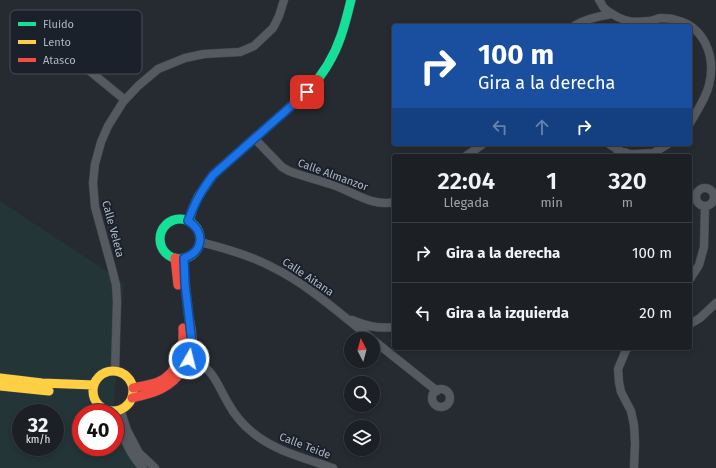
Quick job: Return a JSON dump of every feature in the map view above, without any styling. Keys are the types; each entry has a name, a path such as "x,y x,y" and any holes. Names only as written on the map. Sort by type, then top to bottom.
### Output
{"street":[{"name":"Calle Veleta","path":"115,371 116,285 95,207 93,183 95,164 101,142 108,126 125,100 138,86 158,69 185,58 204,54 240,52 254,46 273,28 284,0"},
{"path":"185,220 186,204 194,188 206,172 311,78 324,58 334,34 344,0"},
{"path":"185,220 201,191 213,175 307,92 318,80 334,54 341,36 351,0"},
{"path":"599,0 604,8 617,17 628,22 650,21 660,18 674,19 686,24"},
{"path":"577,24 591,18 612,14"},
{"path":"692,27 702,37 710,58 711,74 709,86 692,119"},
{"path":"93,74 125,100"},
{"name":"Calle Almanzor","path":"254,138 282,167 288,171 335,186 376,202 392,202"},
{"path":"469,154 480,146"},
{"path":"611,146 621,154"},
{"path":"636,154 652,154 665,146"},
{"path":"692,276 698,265 704,247 705,206"},
{"path":"175,220 185,220 194,224 198,229 200,235 199,244 194,252 189,256 179,258 169,255 164,251 160,239 164,227 169,222 175,220"},
{"name":"Calle Aitana","path":"199,244 224,248 272,266 308,288 365,332"},
{"name":"Calle Aitana","path":"199,244 272,271 312,295 364,332"},
{"path":"132,398 153,393 166,386 176,378 189,359 192,347 191,335 185,284 179,258"},
{"path":"133,388 150,385 161,381 175,368 180,358 184,338 179,258"},
{"path":"692,323 700,318 716,303"},
{"path":"343,316 368,326 369,332"},
{"path":"378,332 386,328 392,327"},
{"path":"380,334 392,332"},
{"name":"Calle Aitana","path":"380,345 435,393"},
{"path":"626,350 618,369 618,376 621,392 631,411 634,425 634,468"},
{"name":"Calle Teide","path":"189,359 198,362 212,373 237,417 251,432 278,448 333,468"},
{"path":"99,404 95,398 94,389 97,379 102,374 115,371 127,376 133,388 132,398 124,407"},
{"path":"0,378 94,389"},
{"path":"0,386 33,390 94,389"},
{"path":"124,425 140,453 155,468"},
{"path":"124,439 138,463 143,468"}],"shaded area":[{"path":"0,201 124,283 114,404 72,404 72,456 124,456 124,443 148,468 0,468"}],"traffic: fast":[{"path":"189,221 198,197 213,175 307,92 318,79 327,66 338,44 351,0"},
{"path":"180,219 194,225 200,239 194,253 180,259 166,253 160,239 166,225 180,219"}],"traffic: slow":[{"path":"113,371 127,377 133,391 127,405 113,411 99,405 93,391 99,377 113,371"},
{"path":"0,378 42,383 94,385"},
{"path":"0,386 49,391"}],"traffic: jam":[{"path":"175,258 178,285"},
{"path":"132,398 154,392 168,385 179,375 190,355 192,336 188,314 183,258"},
{"path":"133,388 158,382 171,373 179,360 183,328"}],"route":[{"path":"189,359 192,347 185,284 184,258 194,252 200,242 198,229 194,224 188,221 193,206 201,191 213,175 307,92"}]}
